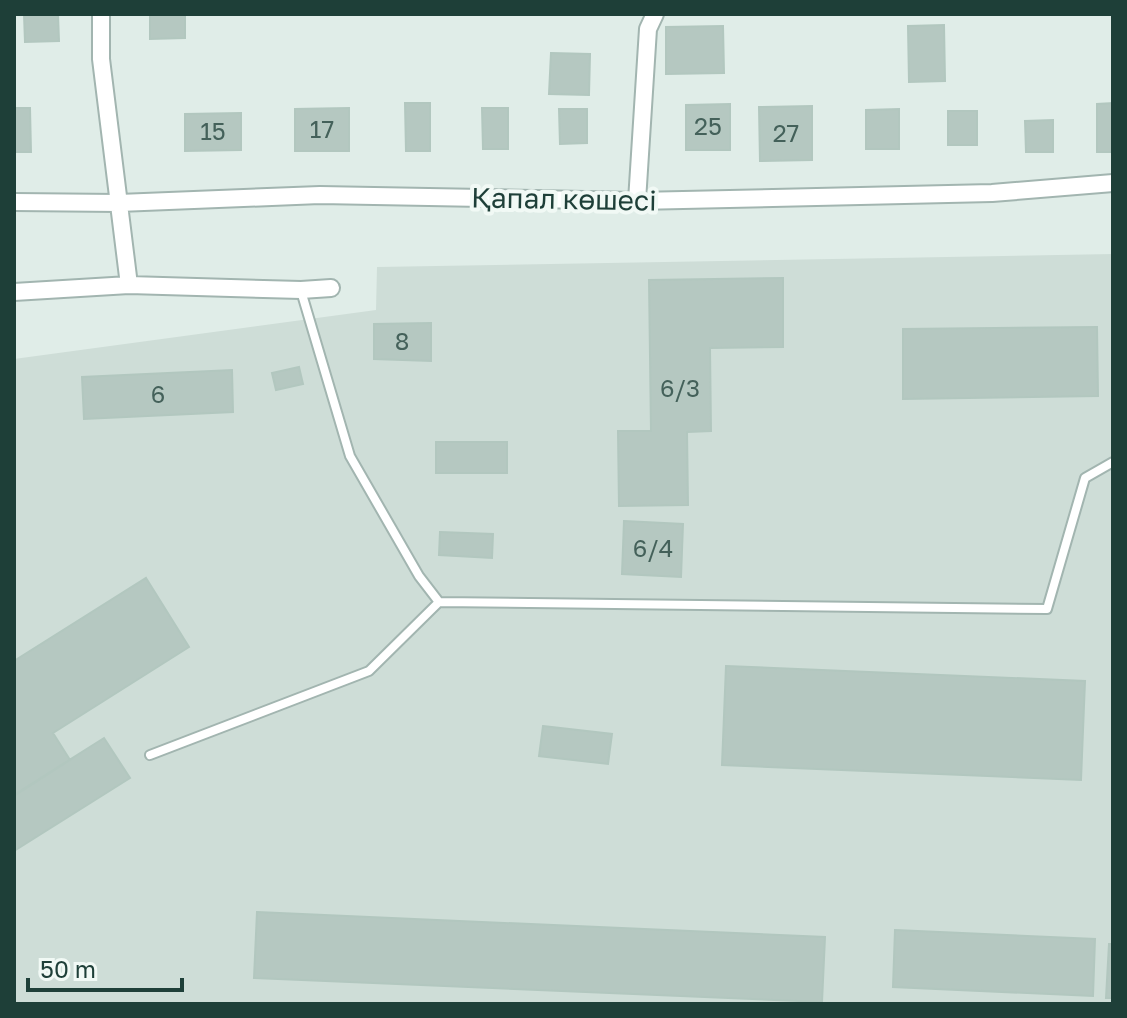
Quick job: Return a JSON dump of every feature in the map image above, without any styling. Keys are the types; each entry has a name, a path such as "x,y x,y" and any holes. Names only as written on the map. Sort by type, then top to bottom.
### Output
{"street":[{"path":"101,14 101,59 129,285"},
{"path":"637,201 648,29 655,14"},
{"name":"Қапал көшесі","path":"14,202 119,203 320,195 637,201 992,193 1113,183"},
{"path":"14,292 129,285 301,290 331,288"}],"lane":[{"path":"301,290 350,456 419,576 439,602"},
{"path":"150,755 369,671 439,602 1047,609 1085,478 1113,462"}],"shaded area":[{"path":"1113,254 1113,1004 14,1004 14,359 376,310 377,267"}],"building":[{"path":"24,14 58,14 59,41 25,42"},
{"path":"150,14 185,14 185,38 150,39"},
{"path":"944,25 945,81 909,82 908,26"},
{"path":"723,26 724,73 666,74 666,27"},
{"path":"551,53 590,54 589,95 549,94"},
{"path":"405,103 430,103 430,151 406,151"},
{"path":"1113,103 1113,152 1097,152 1097,104"},
{"path":"730,104 730,150 686,150 686,105"},
{"path":"812,106 812,160 760,161 759,107"},
{"path":"14,108 30,108 31,152 14,152"},
{"path":"349,108 349,151 295,151 295,109"},
{"path":"482,108 508,108 508,149 483,149"},
{"path":"559,109 587,109 587,143 560,144"},
{"path":"899,109 899,149 866,149 866,110"},
{"path":"948,111 977,111 977,145 948,145"},
{"path":"241,113 241,150 185,151 185,114"},
{"path":"1053,120 1053,152 1026,152 1025,121"},
{"path":"783,278 783,347 710,348 711,431 687,432 688,505 619,506 618,431 651,431 649,280"},
{"path":"431,323 431,361 374,359 374,324"},
{"path":"1097,327 1098,396 903,399 903,329"},
{"path":"299,367 303,384 276,390 272,373"},
{"path":"232,370 233,412 84,419 82,377"},
{"path":"436,442 507,442 507,473 436,473"},
{"path":"624,521 683,524 681,577 622,574"},
{"path":"440,532 493,534 492,558 439,555"},
{"path":"146,578 189,647 53,733 70,760 14,796 14,661"},
{"path":"726,666 1085,681 1081,780 722,765"},
{"path":"543,726 612,734 608,764 539,756"},
{"path":"104,738 130,778 14,851 14,795"},
{"path":"257,912 825,937 822,1002 254,978"},
{"path":"895,930 1095,939 1093,996 893,987"},
{"path":"1109,944 1113,944 1113,998 1106,998"}]}
